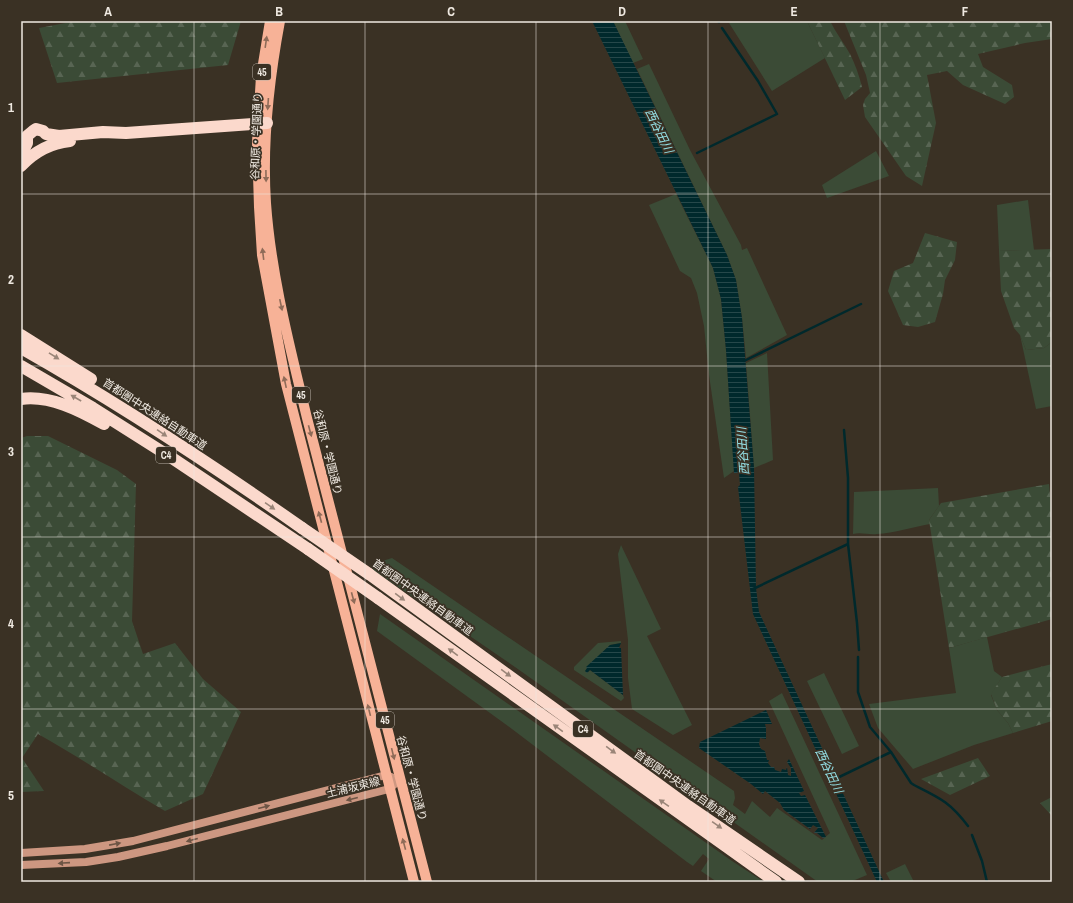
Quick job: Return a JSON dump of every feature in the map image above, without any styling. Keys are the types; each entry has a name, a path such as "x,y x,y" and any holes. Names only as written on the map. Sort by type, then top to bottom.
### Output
{"highway":[{"path":"21,155 27,143 27,136 32,130 36,129 43,131 46,134 59,136 103,132 126,133 262,123"},
{"path":"21,166 31,156 55,144 101,139 126,133"},
{"path":"21,335 93,380 144,421"},
{"name":"首都圏中央連絡自動車道","path":"21,348 144,421 302,528 369,574 688,806 799,882"},
{"name":"C4","path":"21,366 100,412 308,549 776,882"},
{"path":"21,399 44,399 90,416 158,455 286,534"}],"main road":[{"name":"谷和原・学園通り","path":"270,21 261,76 262,123 266,202 279,294 307,418 427,882"},
{"name":"谷和原・学園通り","path":"280,21 262,123 257,163 262,255 286,384 414,882"},
{"name":"土浦坂東線","path":"21,853 85,849 132,841 386,775 400,779"},
{"name":"土浦坂東線","path":"21,865 86,862 118,857 167,846 389,789 400,779"}],"green space":[{"path":"76,21 241,21 228,65 57,83 39,28"},
{"path":"613,21 625,21 643,59 633,63"},
{"path":"732,21 807,21 825,58 772,91 729,23"},
{"path":"807,21 830,21 852,58 862,87 845,100"},
{"path":"844,21 1052,21 1052,39 1025,43 978,54 983,67 1012,85 1014,97 1005,104 963,85 947,71 927,75 936,123 922,186 906,176 865,117 863,105 865,99 870,93 866,75"},
{"path":"649,64 690,150 741,245 742,250 747,248 787,335 746,358 736,280 727,255 637,69"},
{"path":"876,151 889,176 827,198 822,185"},
{"path":"676,194 713,268 721,299 734,471 724,478 709,375 704,326 697,293 691,278 680,271 649,205"},
{"path":"1028,200 1034,250 999,251 997,205"},
{"path":"925,233 957,242 955,260 945,280 943,294 935,322 918,327 903,325 888,291 894,271 913,263"},
{"path":"1052,249 1052,342 1044,348 1026,350 1020,335 1014,328 1001,291 999,251"},
{"path":"1020,335 1026,350 1044,348 1052,342 1052,406 1036,409"},
{"path":"767,353 773,460 754,468 746,363"},
{"path":"27,436 48,436 117,470 136,484 132,621 143,654 175,643 203,679 241,712 203,794 165,811 38,734 22,758 44,791 21,792 21,438"},
{"path":"1049,484 1052,516 1052,619 949,648 929,520 941,503"},
{"path":"938,488 939,506 929,520 930,524 883,533 853,534 854,492"},
{"path":"621,545 661,629 647,636 692,725 673,735 632,709 628,678 628,640 618,554"},
{"path":"392,558 734,791 735,798 733,805 745,814 752,801 770,817 777,808 822,840 830,833 769,701 782,693 867,875 850,882 818,882 515,667 372,569 376,563"},
{"path":"380,614 764,882 717,882 701,871 709,859 703,854 693,866 687,862 512,729 377,631"},
{"path":"987,637 994,671 1002,677 991,695 997,710 1008,723 1013,733 974,745 913,769 878,728 869,704 956,693 949,648"},
{"path":"621,641 621,643 610,645 588,668 587,673 590,670 623,695 624,698 621,701 574,670 574,667 598,643"},
{"path":"1052,664 1052,721 1013,733 1008,723 997,710 991,694 1002,677"},
{"path":"824,673 859,746 842,754 807,681"},
{"path":"978,758 990,776 950,795 921,779"},
{"path":"1052,797 1052,816 1040,803"},
{"path":"905,864 914,882 891,882 886,873"}],"water":[{"name":"西谷田川","path":"592,21 613,21 727,255 736,280 742,318 754,468 756,588 759,612 884,882 877,882 753,614 738,487 740,485 739,473 734,473 721,299 713,268"},
{"path":"621,643 619,648 621,648 623,695 590,670 587,673 585,671 587,668 586,667 610,645"},
{"path":"766,710 772,724 765,724 766,739 760,738 759,744 761,749 765,751 767,760 769,760 768,763 771,767 774,767 775,770 781,772 782,769 786,770 787,767 788,775 791,776 791,768 787,762 789,759 804,791 799,793 801,796 805,795 826,837 823,838 817,833 814,833 818,828 813,825 810,829 784,810 780,803 765,791 763,794 699,748 700,742"}],"waterway":[{"path":"697,153 777,114 758,81 722,28"},
{"path":"744,361 861,304"},
{"path":"844,430 848,478 848,544 859,650"},
{"path":"753,589 848,544"},
{"path":"858,657 858,692 870,727 891,752 911,783 944,801 956,811 968,826"},
{"name":"西谷田川","path":"833,780 891,752"},
{"path":"972,835 982,861 987,882"}]}
